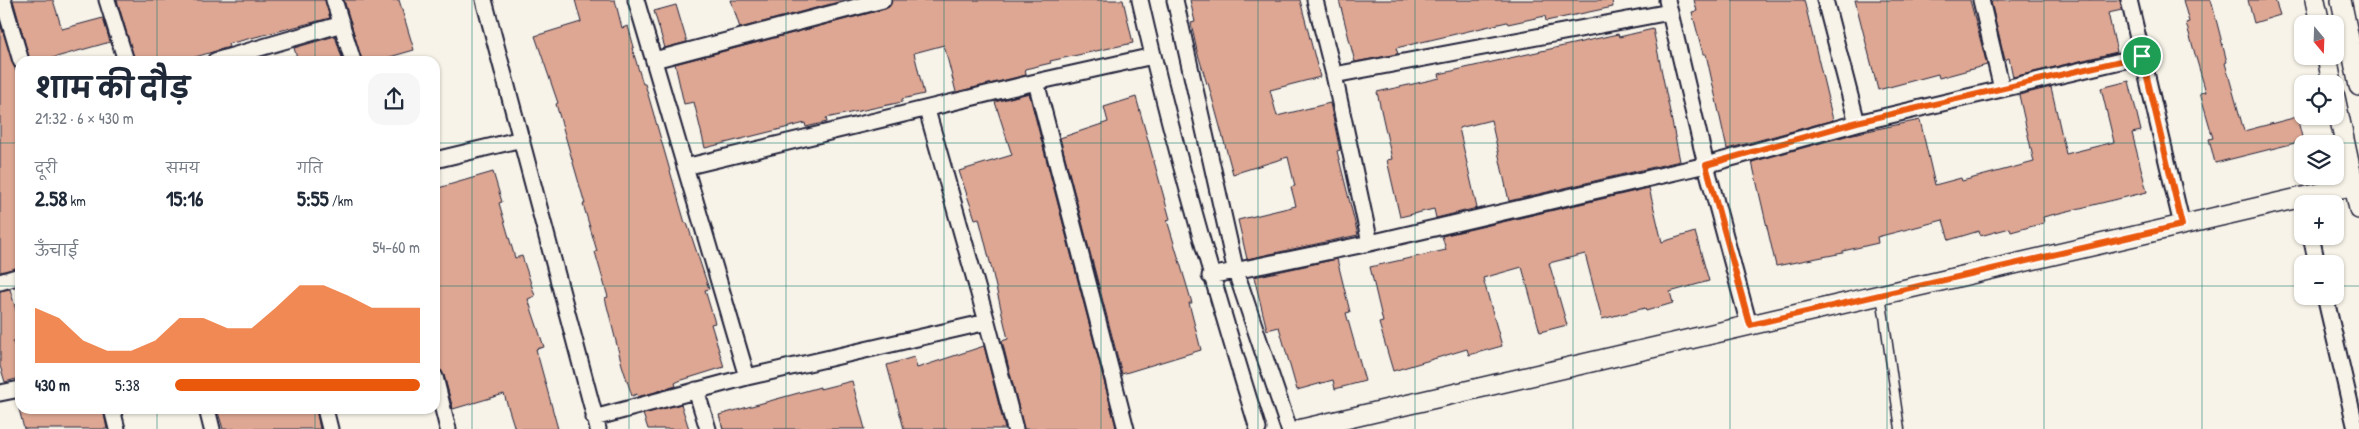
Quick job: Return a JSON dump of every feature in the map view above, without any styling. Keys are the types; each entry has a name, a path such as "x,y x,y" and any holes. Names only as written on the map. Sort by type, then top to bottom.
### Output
{"street":[{"path":"3,0 20,56"},
{"path":"107,0 124,56"},
{"path":"334,0 352,56"},
{"path":"484,0 596,424 696,390 988,322"},
{"path":"636,0 747,377"},
{"path":"654,60 883,0"},
{"path":"1140,0 1210,276 1258,429"},
{"path":"1175,0 1236,272 1289,429"},
{"path":"1315,0 1334,75 1370,243"},
{"path":"1825,0 1857,122"},
{"path":"1981,0 2002,89"},
{"path":"2129,0 2182,225"},
{"path":"2315,0 2318,15"},
{"path":"2341,0 2359,86"},
{"path":"1334,75 1668,6 1706,165 1750,325"},
{"path":"243,56 342,24"},
{"path":"685,167 1036,82 1153,56"},
{"path":"1210,276 1370,243 1706,165 1857,122 2142,56"},
{"path":"1036,82 1126,429"},
{"path":"926,110 988,322 1015,429"},
{"path":"2342,125 2356,185 2359,209"},
{"path":"440,159 522,139"},
{"path":"2321,195 2356,185"},
{"path":"1302,429 2182,225 2294,202"},
{"path":"0,282 15,278"},
{"path":"2327,305 2356,429"},
{"path":"0,393 15,390"},
{"path":"696,390 708,429"},
{"path":"440,397 448,429"},
{"path":"114,414 118,429"},
{"path":"208,414 212,429"},
{"path":"327,414 330,429"}],"lane":[{"path":"1881,295 1900,429"}],"building":[{"path":"13,0 53,0 62,29 103,18 110,42 60,56 29,56"},
{"path":"117,0 325,0 330,18 228,44 229,47 199,56 134,56"},
{"path":"344,0 399,0 414,50 393,56 361,56"},
{"path":"575,0 615,0 622,28 628,26 634,47 632,48 643,84 645,84 685,223 687,223 709,289 705,290 715,323 711,324 724,367 679,381 675,383 676,386 638,397 637,394 632,396 622,365 605,298 608,297 595,252 597,251 583,204 585,204 556,104 558,103 535,36 581,22"},
{"path":"731,0 846,0 740,28"},
{"path":"892,0 1123,0 1133,43 1050,61 1051,63 1025,69 1026,75 956,92 944,45 914,53 924,94 902,99 902,102 826,118 827,122 806,127 805,123 705,148 694,102 684,104 675,64 885,9 890,6"},
{"path":"1190,0 1300,0 1320,77 1270,90 1277,116 1330,103 1340,150 1337,151 1358,235 1247,259 1238,220 1296,206 1291,187 1295,186 1288,157 1233,174 1208,83 1197,51 1191,23 1195,22"},
{"path":"1339,0 1612,0 1613,7 1546,21 1545,16 1508,24 1507,22 1396,48 1398,54 1355,62"},
{"path":"1694,0 1804,0 1833,120 1727,149 1706,54 1703,54 1692,12 1697,11"},
{"path":"1855,0 1970,0 1987,65 1939,78 1938,74 1878,90"},
{"path":"1999,0 2120,0 2122,10 2108,13 2117,52 2013,77 2009,58 2005,60 1991,2"},
{"path":"2183,0 2211,0 2227,62 2225,63 2244,131 2294,118 2294,125 2299,125 2302,135 2294,135 2294,143 2215,163 2209,139 2213,138 2200,93 2206,92 2186,23 2189,22"},
{"path":"2248,0 2275,0 2280,15 2254,23"},
{"path":"676,5 687,42 665,48 654,11"},
{"path":"0,23 15,69 15,268 0,272"},
{"path":"1653,29 1680,161 1509,201 1491,120 1459,128 1477,208 1436,218 1434,209 1400,217 1387,160 1392,159 1377,92 1440,78 1439,74 1613,35 1618,34 1619,37"},
{"path":"335,36 341,56 296,56 294,48"},
{"path":"2129,81 2141,131 2132,133 2147,192 2043,217 2044,223 2011,232 2010,228 1980,236 1979,231 1949,240 1943,220 1877,237 1878,243 1843,251 1843,253 1776,266 1752,162 1853,134 1920,120 1935,185 1961,178 1962,181 2034,162 2019,95 2051,87 2066,154 2114,142 2101,88"},
{"path":"1029,93 1116,429 1024,429 1002,341 1008,339 979,218 975,219 959,171 1012,155 995,102"},
{"path":"1136,97 1170,219 1167,220 1192,303 1189,303 1201,350 1122,374 1060,138 1108,122 1104,107"},
{"path":"493,172 502,202 499,203 515,258 522,256 535,296 528,299 544,347 536,349 558,429 515,429 504,394 453,409 444,375 440,370 440,188"},
{"path":"1649,188 1662,242 1695,232 1709,281 1670,292 1673,303 1646,311 1645,308 1602,319 1585,254 1549,263 1567,325 1540,332 1522,267 1483,278 1502,346 1469,355 1467,349 1393,371 1379,323 1383,322 1370,267 1446,250 1442,236"},
{"path":"1337,259 1350,312 1346,313 1365,381 1335,389 1333,380 1297,390 1279,327 1267,330 1254,277"},
{"path":"10,289 15,306 15,341 13,342 15,348 15,379 5,382 0,366 0,291"},
{"path":"984,346 1005,429 904,429 887,365 914,357 917,368"},
{"path":"852,381 865,429 723,429 719,415 820,387 820,389"},
{"path":"681,404 689,429 648,429 643,414"},
{"path":"20,414 104,414 107,429 24,429"},
{"path":"218,414 317,414 320,429 223,429"}],"route":[{"path":"2142,56 2182,225 1750,325 1706,165 1857,122 2142,56"}]}
